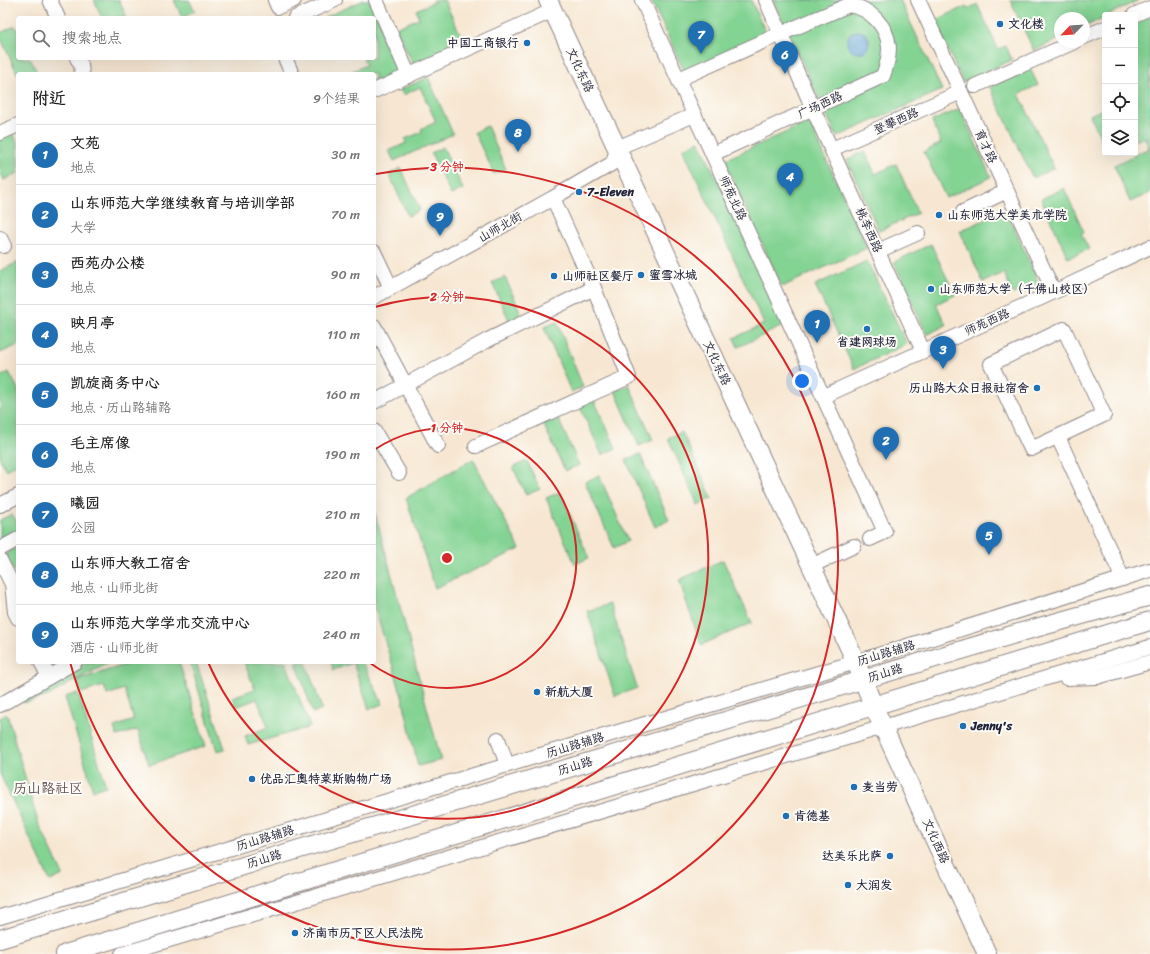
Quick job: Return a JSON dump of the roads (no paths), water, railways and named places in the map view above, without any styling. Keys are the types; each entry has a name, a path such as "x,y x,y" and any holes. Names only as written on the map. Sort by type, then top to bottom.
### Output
{"main road":[{"name":"文化东路","path":"550,5 856,662 873,706 884,728"},
{"name":"历山路","path":"0,939 863,679 1150,596"},
{"path":"65,954 1150,621"},
{"name":"文化西路","path":"884,728 987,954"}],"street":[{"path":"50,0 57,16"},
{"path":"275,0 278,7 294,0"},
{"path":"299,16 335,0"},
{"path":"376,0 409,76"},
{"name":"师苑北路","path":"642,0 885,532 870,539"},
{"name":"桃李西路","path":"766,0 813,109 923,351"},
{"name":"育才路","path":"918,0 1054,292"},
{"path":"376,91 545,14 550,5"},
{"name":"广场西路","path":"713,154 883,76 887,65 889,42 884,29 869,12 858,6 850,5 780,34"},
{"path":"1138,13 1150,8"},
{"path":"1090,34 1102,29"},
{"path":"679,79 780,34"},
{"path":"975,86 1060,48"},
{"path":"78,60 81,72"},
{"path":"286,60 291,72"},
{"name":"登攀西路","path":"832,149 961,92"},
{"path":"617,148 694,115"},
{"path":"0,133 16,125"},
{"name":"山师北街","path":"376,296 613,163 617,148"},
{"path":"963,212 1007,191"},
{"path":"476,446 629,377 594,288 553,198"},
{"path":"878,251 918,233"},
{"name":"师苑西路","path":"824,396 1150,248"},
{"path":"376,256 391,288"},
{"path":"376,401 488,340 594,288"},
{"path":"1064,329 1104,414 1058,438 1031,449 991,364 1064,329"},
{"path":"376,330 438,446"},
{"path":"376,434 399,473"},
{"path":"1058,438 1123,579"},
{"path":"0,505 16,497"},
{"path":"0,549 16,540"},
{"path":"811,566 854,546"},
{"path":"0,560 12,584 14,612 16,615"},
{"name":"历山路辅路","path":"0,917 856,662 1150,570"},
{"path":"122,954 399,870 884,728 1150,647"},
{"path":"1049,678 1097,677 1150,662"},
{"path":"43,664 49,677"},
{"path":"0,704 72,664"},
{"path":"498,739 507,765"}],"water":[{"path":"858,31 866,34 869,42 866,50 858,53 850,50 847,42 850,34"}],"place":[{"name":"文化楼","path":"1000,24"},
{"name":"中国工商银行","path":"527,43"},
{"name":"曦园","path":"701,54"},
{"name":"毛主席像","path":"785,74"},
{"name":"山东师大教工宿舍","path":"518,152"},
{"name":"7-Eleven","path":"579,192"},
{"name":"映月亭","path":"790,196"},
{"name":"山东师范大学美术学院","path":"939,215"},
{"name":"山东师范大学学术交流中心","path":"440,236"},
{"name":"蜜雪冰城","path":"641,275"},
{"name":"山师社区餐厅","path":"554,276"},
{"name":"山东师范大学（千佛山校区）","path":"931,289"},
{"name":"省建网球场","path":"867,329"},
{"name":"文苑","path":"817,343"},
{"name":"西苑办公楼","path":"943,369"},
{"name":"历山路大众日报社宿舍","path":"1037,388"},
{"name":"山东师范大学继续教育与培训学部","path":"886,460"},
{"name":"凯旋商务中心","path":"989,555"},
{"name":"新航大厦","path":"537,692"},
{"name":"Jenny's","path":"963,726"},
{"name":"优品汇奥特莱斯购物广场","path":"252,779"},
{"name":"麦当劳","path":"854,787"},
{"name":"肯德基","path":"786,816"},
{"name":"达美乐比萨","path":"890,856"},
{"name":"大润发","path":"848,885"},
{"name":"济南市历下区人民法院","path":"295,933"}],"district":[{"name":"历山路社区","path":"48,788"}]}
